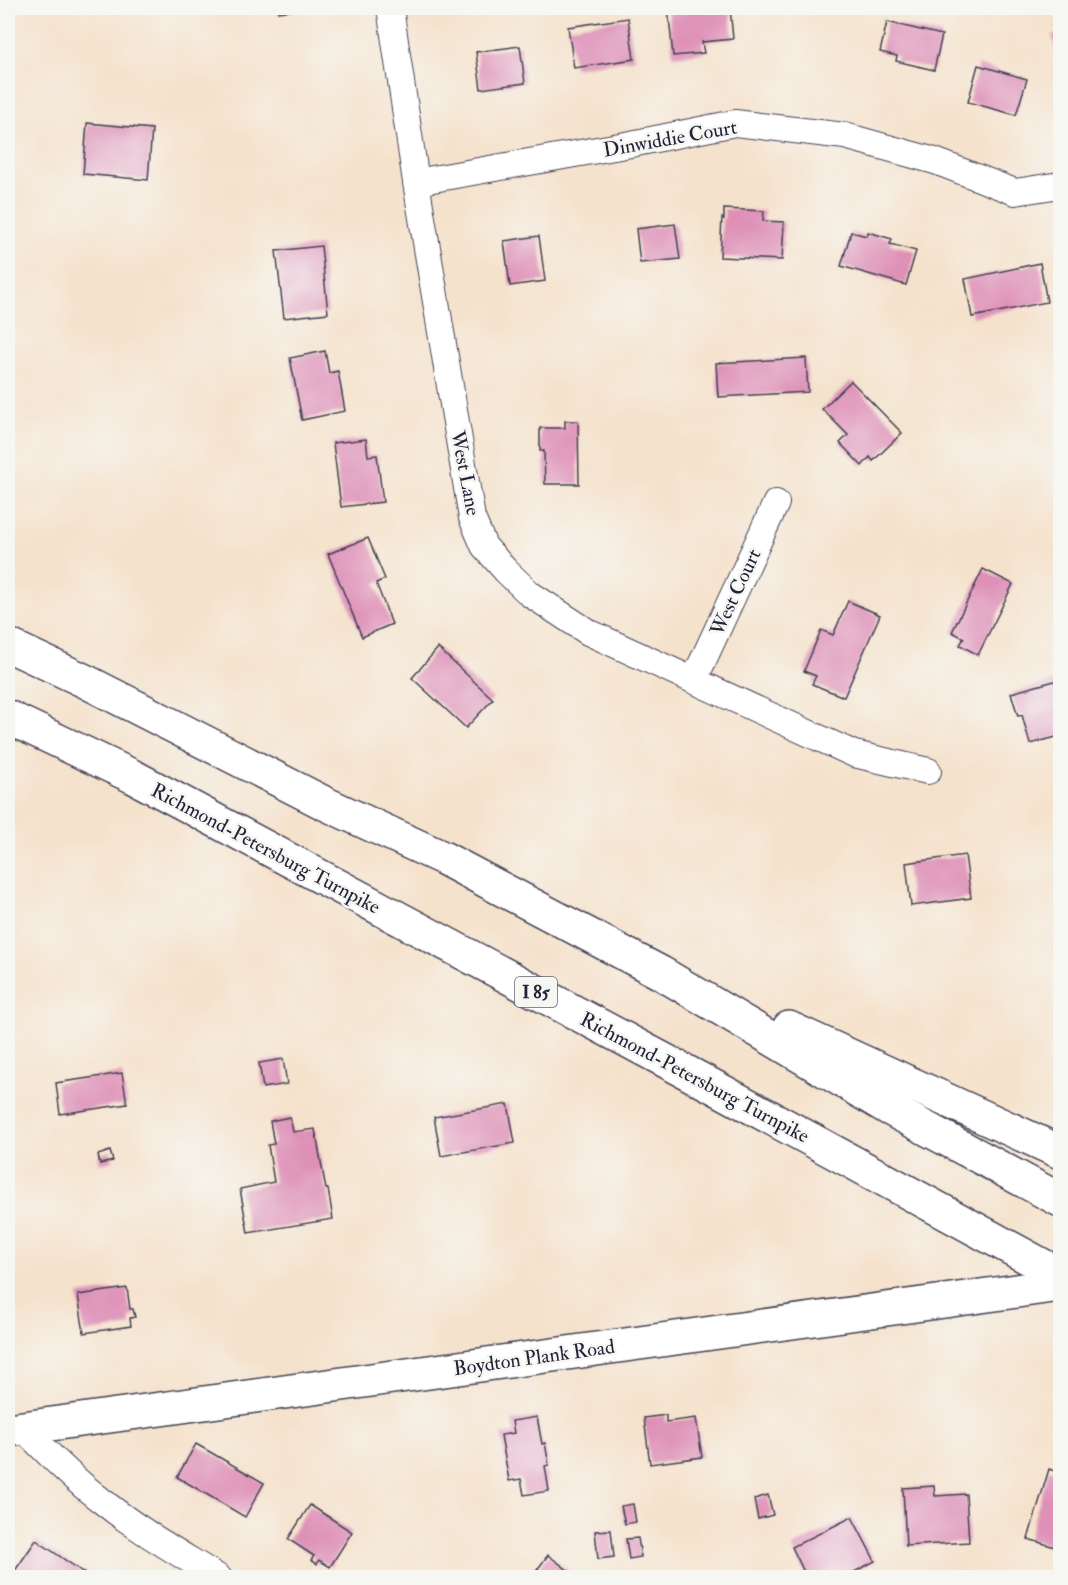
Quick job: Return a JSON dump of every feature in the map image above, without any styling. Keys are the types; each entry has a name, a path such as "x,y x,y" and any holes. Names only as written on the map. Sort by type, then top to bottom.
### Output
{"main road":[{"path":"8,645 87,682 324,803 443,858 661,974 890,1109 1060,1200"},
{"name":"Richmond-Petersburg Turnpike","path":"8,717 134,777 708,1083 1060,1275"},
{"path":"661,974 811,1037 1060,1152"},
{"name":"Boydton Plank Road","path":"15,1429 1060,1285"}],"street":[{"name":"West Lane","path":"390,8 416,182 472,518 484,546 530,594 588,632 854,754 928,771"},
{"name":"Dinwiddie Court","path":"416,182 735,123 846,136 935,161 1014,192 1060,185"},
{"name":"West Court","path":"694,680 777,503"},
{"path":"15,1429 102,1502 219,1578"}],"building":[{"path":"278,8 304,8 304,9 278,12"},
{"path":"668,8 730,8 733,39 702,42 704,53 673,56"},
{"path":"628,18 634,59 574,68 568,27"},
{"path":"887,22 942,35 934,70 896,61 897,56 880,52"},
{"path":"1060,25 1060,69 1052,35 1058,34 1056,26"},
{"path":"520,46 525,83 481,89 476,52"},
{"path":"978,65 1027,79 1016,115 968,102"},
{"path":"87,123 152,129 148,180 83,174"},
{"path":"724,209 764,211 763,221 784,222 782,260 720,257"},
{"path":"675,224 680,259 640,263 636,229"},
{"path":"851,232 867,236 868,232 892,239 890,244 916,251 906,285 841,266"},
{"path":"539,236 545,281 510,286 504,241"},
{"path":"321,246 328,313 284,318 276,251"},
{"path":"1040,263 1047,302 972,317 965,279"},
{"path":"325,351 329,373 338,371 345,411 302,420 290,358"},
{"path":"806,358 808,392 718,397 716,363"},
{"path":"851,381 902,433 873,461 870,457 862,466 840,443 848,435 822,409"},
{"path":"565,421 578,421 579,484 545,484 544,451 540,451 540,428 565,428"},
{"path":"366,439 368,456 377,455 383,502 341,507 333,443"},
{"path":"368,538 385,579 376,583 392,624 362,637 328,554"},
{"path":"983,569 1013,584 978,655 960,645 964,638 952,632"},
{"path":"848,601 880,615 844,697 812,684 816,676 804,671 821,630 833,635"},
{"path":"438,648 493,699 466,728 412,678"},
{"path":"1058,680 1060,736 1030,744 1022,715 1018,716 1011,693"},
{"path":"965,855 971,898 911,906 906,863"},
{"path":"283,1059 287,1084 263,1088 259,1063"},
{"path":"122,1073 127,1104 60,1114 56,1083"},
{"path":"508,1104 515,1143 441,1156 434,1117"},
{"path":"290,1117 293,1132 315,1129 333,1219 248,1233 240,1189 274,1182 268,1145 274,1144 270,1121"},
{"path":"110,1151 113,1161 100,1164 98,1155"},
{"path":"127,1288 130,1309 133,1309 135,1317 130,1318 131,1326 84,1333 78,1295"},
{"path":"666,1415 666,1422 696,1418 702,1457 650,1464 644,1418"},
{"path":"537,1417 549,1465 545,1466 549,1491 524,1495 521,1479 509,1481 501,1435 514,1433 512,1421"},
{"path":"196,1444 264,1483 245,1517 177,1477"},
{"path":"1049,1469 1060,1473 1060,1538 1058,1537 1055,1547 1028,1539"},
{"path":"934,1486 935,1496 966,1494 969,1542 906,1546 903,1488"},
{"path":"768,1495 773,1515 758,1519 754,1499"},
{"path":"633,1504 636,1522 625,1524 621,1506"},
{"path":"310,1505 352,1532 330,1567 319,1560 317,1564 311,1560 314,1556 288,1539"},
{"path":"852,1517 875,1561 843,1578 836,1578 833,1572 823,1578 807,1578 792,1547"},
{"path":"611,1530 614,1557 598,1559 595,1531"},
{"path":"638,1538 641,1557 629,1559 626,1539"},
{"path":"36,1540 84,1573 81,1578 22,1578 14,1572"},
{"path":"548,1555 569,1571 564,1578 531,1578"}]}
